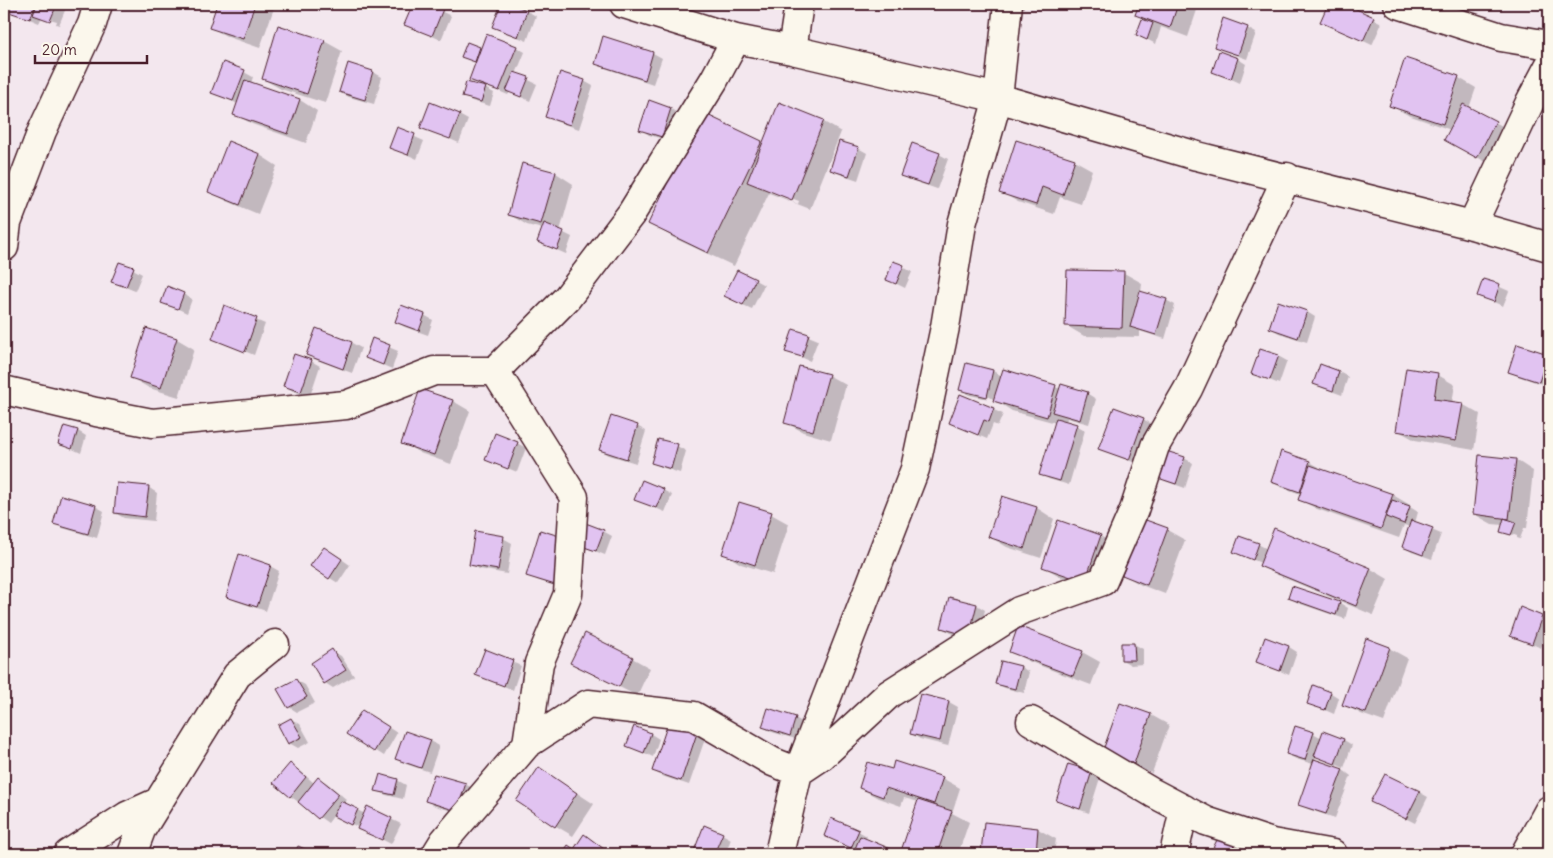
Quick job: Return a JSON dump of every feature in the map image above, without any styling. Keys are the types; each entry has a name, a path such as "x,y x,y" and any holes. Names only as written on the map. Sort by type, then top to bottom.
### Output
{"street":[{"path":"5,230 42,131 92,24 98,4"},
{"path":"624,4 736,39 792,50 998,98 1197,156 1287,177 1549,247"},
{"path":"792,50 799,4"},
{"path":"779,854 798,772 915,469 945,327 962,224 998,98 1008,4"},
{"path":"1398,4 1500,37 1549,45"},
{"path":"4,390 152,423 346,405 434,371 495,371 567,298 631,214 714,80 736,39"},
{"path":"1472,225 1549,66"},
{"path":"798,772 822,756 889,694 1020,611 1103,581 1134,510 1155,446 1188,389 1287,177"},
{"path":"495,371 574,497 568,594 539,663 527,744"},
{"path":"132,854 142,830 158,802 237,676 275,644"},
{"path":"436,854 444,841 527,744 588,704 694,716 773,762 798,772"},
{"path":"1031,721 1153,793 1206,820 1272,843 1333,854"},
{"path":"68,854 128,816 158,802"},
{"path":"1174,854 1184,809"},
{"path":"1525,854 1549,810"}],"building":[{"path":"12,4 36,4 30,19 9,12"},
{"path":"37,4 57,4 50,21 33,15"},
{"path":"217,4 255,4 243,39 209,28"},
{"path":"413,4 429,4 443,9 432,36 404,25"},
{"path":"501,4 510,4 527,10 518,37 492,27"},
{"path":"1139,4 1178,4 1170,28 1135,15"},
{"path":"1328,4 1345,4 1374,17 1363,41 1320,22"},
{"path":"1223,18 1248,27 1238,55 1214,47"},
{"path":"1142,19 1153,23 1147,40 1136,35"},
{"path":"278,25 325,40 307,94 262,79"},
{"path":"486,34 517,46 499,91 469,80"},
{"path":"603,36 653,52 645,80 595,64"},
{"path":"467,42 480,47 475,62 461,57"},
{"path":"1219,51 1238,58 1231,79 1212,72"},
{"path":"1405,58 1459,76 1443,124 1389,106"},
{"path":"223,62 245,70 233,101 211,93"},
{"path":"348,63 373,71 365,100 339,92"},
{"path":"514,72 529,77 521,97 506,91"},
{"path":"560,72 585,80 570,125 545,117"},
{"path":"245,80 300,99 288,134 233,115"},
{"path":"466,82 486,87 481,102 462,97"},
{"path":"649,100 671,108 662,137 639,130"},
{"path":"430,102 460,114 450,139 420,128"},
{"path":"779,102 824,120 792,200 747,182"},
{"path":"1463,104 1496,121 1477,158 1444,140"},
{"path":"701,112 762,141 708,253 648,224"},
{"path":"397,127 415,134 408,155 389,148"},
{"path":"1016,140 1075,159 1063,195 1042,187 1036,205 999,193"},
{"path":"228,141 260,154 240,205 208,192"},
{"path":"839,141 859,147 849,176 830,170"},
{"path":"912,143 940,153 928,185 900,176"},
{"path":"522,163 556,172 541,224 508,215"},
{"path":"544,223 564,231 557,250 537,242"},
{"path":"893,261 904,265 896,284 886,280"},
{"path":"119,262 134,267 126,287 111,282"},
{"path":"737,270 756,279 743,305 724,296"},
{"path":"1067,270 1124,271 1122,328 1065,326"},
{"path":"1483,279 1500,284 1494,302 1477,296"},
{"path":"167,286 184,293 178,309 161,303"},
{"path":"1140,291 1167,299 1156,335 1130,327"},
{"path":"1278,301 1307,311 1298,338 1269,328"},
{"path":"224,305 257,318 245,352 212,339"},
{"path":"401,305 425,314 419,331 395,322"},
{"path":"146,328 177,338 161,388 130,378"},
{"path":"316,328 352,342 343,369 306,355"},
{"path":"793,329 809,334 802,357 785,352"},
{"path":"372,338 390,345 383,365 365,358"},
{"path":"1517,344 1548,354 1539,382 1508,372"},
{"path":"1260,349 1279,355 1270,380 1251,374"},
{"path":"294,354 312,360 301,392 283,386"},
{"path":"966,363 993,370 987,397 959,390"},
{"path":"1320,364 1339,371 1333,391 1313,384"},
{"path":"799,366 829,374 813,431 784,423"},
{"path":"1406,368 1438,373 1434,399 1463,403 1456,441 1396,431"},
{"path":"1003,369 1056,385 1047,417 993,401"},
{"path":"1061,384 1088,392 1080,420 1052,412"},
{"path":"420,389 453,400 434,455 401,444"},
{"path":"960,394 994,408 989,422 984,420 978,435 949,423"},
{"path":"1114,407 1144,418 1129,460 1098,449"},
{"path":"611,416 638,425 627,459 599,450"},
{"path":"1056,418 1077,424 1060,481 1039,475"},
{"path":"64,426 78,430 72,449 58,444"},
{"path":"495,433 518,442 508,469 485,460"},
{"path":"658,439 678,444 671,469 651,463"},
{"path":"1163,450 1185,457 1176,484 1155,477"},
{"path":"1281,451 1310,461 1300,492 1271,482"},
{"path":"1479,455 1516,459 1509,519 1473,514"},
{"path":"1310,465 1393,494 1381,529 1298,500"},
{"path":"642,480 664,489 656,508 634,500"},
{"path":"117,483 149,486 145,517 114,513"},
{"path":"61,495 96,505 88,534 53,524"},
{"path":"1002,496 1037,507 1024,549 988,537"},
{"path":"1392,500 1410,506 1404,524 1386,517"},
{"path":"739,502 772,512 755,565 722,554"},
{"path":"1504,518 1516,522 1511,535 1500,532"},
{"path":"1143,519 1168,528 1147,585 1122,575"},
{"path":"1058,520 1101,535 1085,582 1042,567"},
{"path":"1411,520 1433,528 1423,555 1402,547"},
{"path":"583,522 604,530 596,551 575,544"},
{"path":"1274,528 1371,568 1356,606 1259,566"},
{"path":"540,530 569,539 555,585 526,576"},
{"path":"475,531 504,536 498,570 469,565"},
{"path":"1239,536 1259,543 1253,560 1233,552"},
{"path":"324,547 342,559 329,579 310,566"},
{"path":"239,554 271,565 257,607 226,597"},
{"path":"1292,586 1340,602 1336,615 1288,598"},
{"path":"949,597 977,604 969,636 941,628"},
{"path":"1520,607 1542,616 1532,644 1510,636"},
{"path":"1018,626 1083,651 1073,676 1009,652"},
{"path":"585,633 633,657 619,687 570,663"},
{"path":"1265,637 1289,646 1280,671 1256,662"},
{"path":"1366,638 1390,647 1366,713 1342,705"},
{"path":"1121,643 1134,643 1135,660 1121,660"},
{"path":"332,649 346,670 324,684 311,663"},
{"path":"485,649 513,660 504,686 475,675"},
{"path":"1001,661 1021,666 1015,689 995,684"},
{"path":"296,679 307,697 288,708 277,689"},
{"path":"1313,685 1331,692 1325,710 1307,704"},
{"path":"920,694 949,701 940,741 910,734"},
{"path":"1120,703 1151,714 1134,764 1102,753"},
{"path":"768,708 796,717 790,736 762,727"},
{"path":"362,710 389,727 374,752 346,734"},
{"path":"291,718 302,737 288,744 278,725"},
{"path":"668,723 697,733 681,781 652,771"},
{"path":"634,726 651,733 644,753 626,746"},
{"path":"1295,726 1314,732 1305,760 1286,754"},
{"path":"405,731 431,740 421,768 395,759"},
{"path":"1323,731 1344,739 1335,764 1314,756"},
{"path":"1314,759 1343,769 1326,814 1298,805"},
{"path":"894,761 943,777 934,804 886,788 883,797 859,788 867,762 892,769"},
{"path":"290,763 306,777 290,797 273,783"},
{"path":"1068,764 1092,771 1080,809 1056,801"},
{"path":"539,767 577,793 555,827 516,801"},
{"path":"380,774 398,779 394,795 375,791"},
{"path":"434,774 466,783 457,811 425,801"},
{"path":"1385,774 1420,791 1406,819 1370,802"},
{"path":"318,777 339,794 318,819 298,802"},
{"path":"918,800 952,811 937,854 900,854"},
{"path":"341,801 358,809 351,825 333,816"},
{"path":"367,806 392,818 382,840 357,829"},
{"path":"831,818 859,830 851,848 824,836"},
{"path":"984,822 1038,828 1036,854 981,853"},
{"path":"704,825 723,833 714,854 701,854 694,851"},
{"path":"1222,830 1240,838 1233,854 1227,854 1213,848"},
{"path":"584,834 604,849 600,854 562,854 568,845 574,849"},
{"path":"860,836 891,849 889,854 853,854"},
{"path":"298,846 314,853 314,854 294,854"}]}
